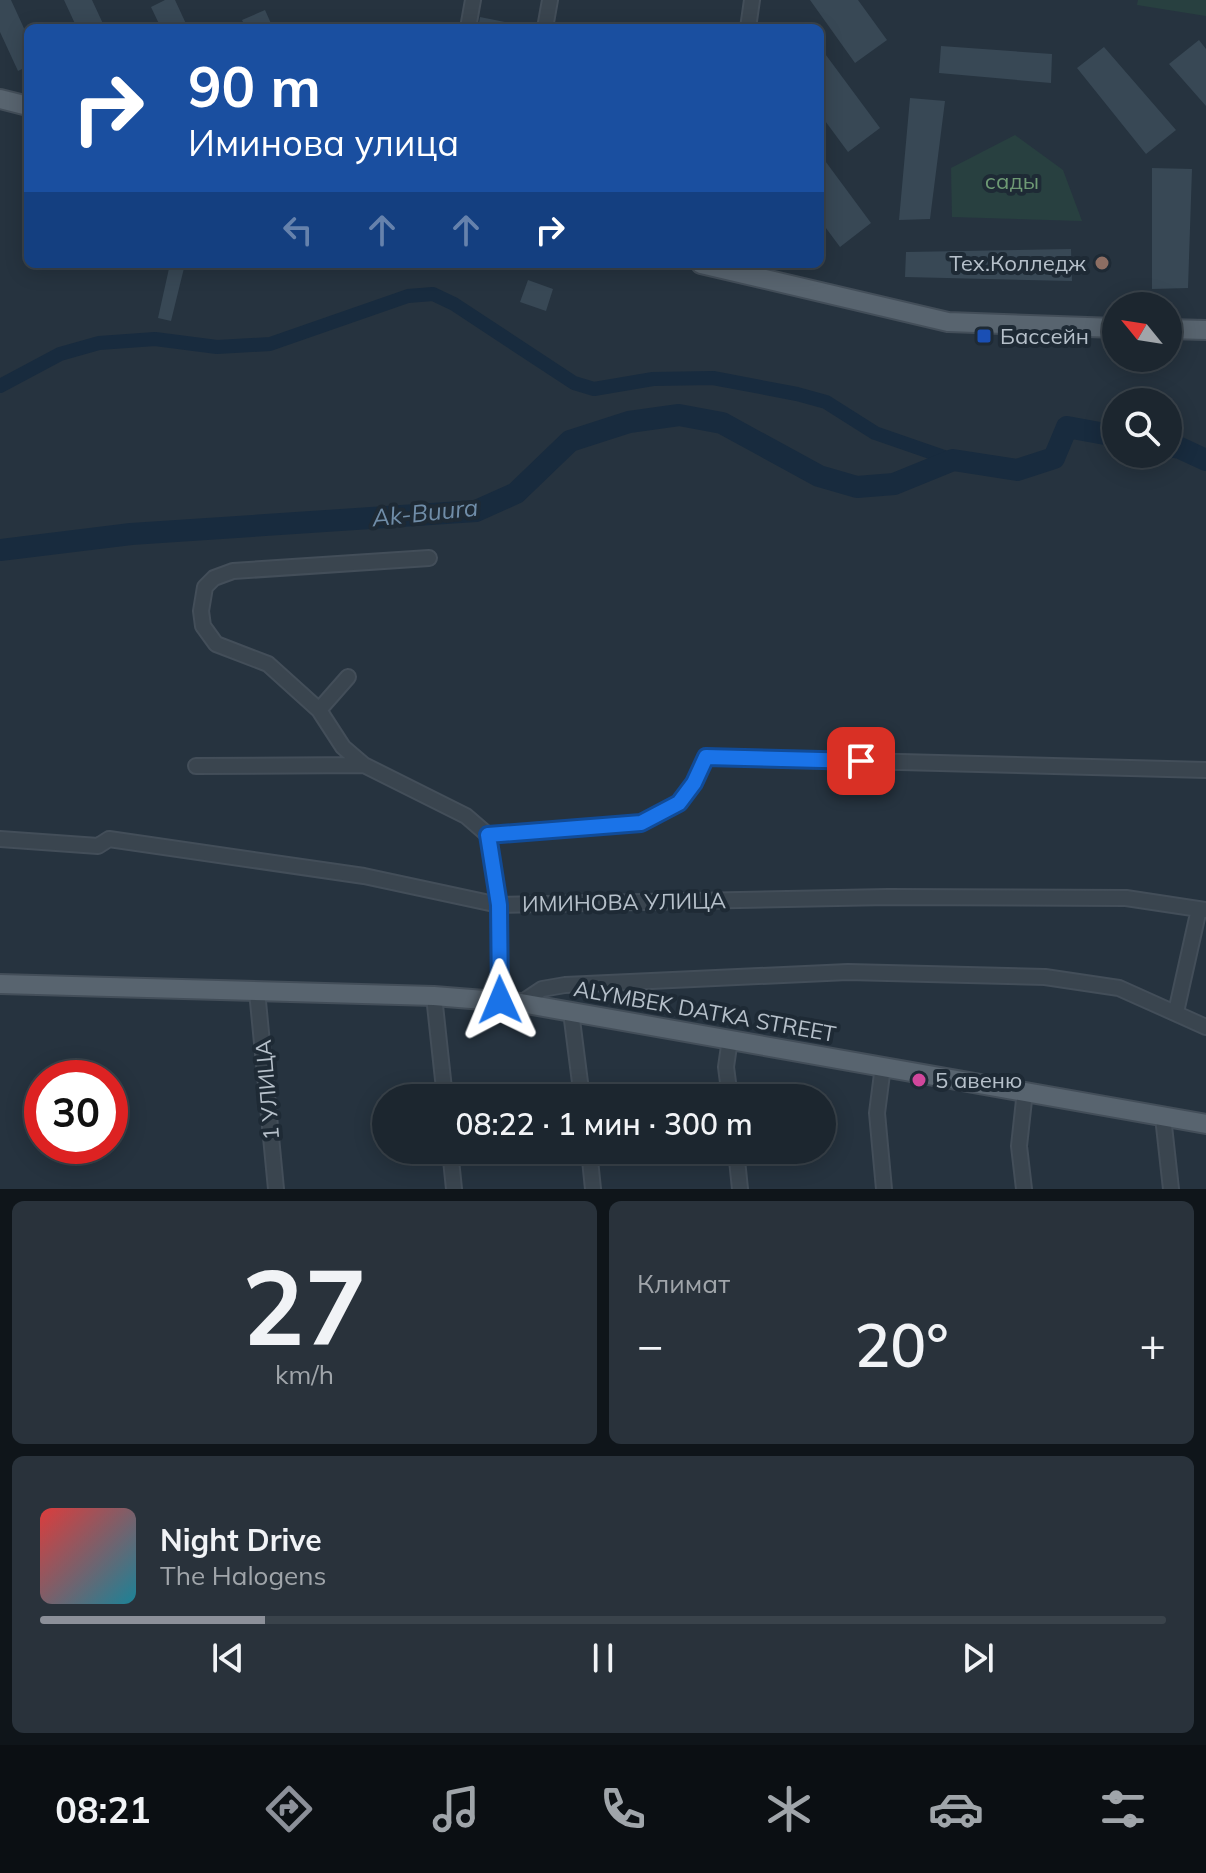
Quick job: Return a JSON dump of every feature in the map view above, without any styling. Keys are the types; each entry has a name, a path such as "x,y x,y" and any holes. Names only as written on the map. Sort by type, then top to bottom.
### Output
{"main road":[{"path":"0,99 24,105"},
{"path":"721,268 948,322 1102,328"},
{"path":"1182,329 1206,330"},
{"name":"ALYMBEK DATKA STREET","path":"0,984 500,1000 1206,1124"}],"street":[{"path":"469,24 473,0"},
{"path":"546,24 550,0"},
{"path":"749,24 752,0"},
{"path":"429,558 233,571 214,578 205,587 201,611 203,626 216,644 268,664 319,710 343,747 364,765 466,816 488,835 499,905 500,1000"},
{"path":"319,710 348,677"},
{"path":"488,835 641,823 679,803 694,783 706,757 1206,770"},
{"path":"196,766 364,765"},
{"name":"ИМИНОВА УЛИЦА","path":"0,839 98,846 109,839 364,876 499,905 983,897 1126,898 1202,910"},
{"path":"1176,1012 1202,910"},
{"path":"521,1003 542,989 565,985 848,972 1045,977 1119,988 1206,1027"},
{"name":"1 УЛИЦА","path":"257,991 276,1189"},
{"path":"434,996 443,1084"},
{"path":"571,1012 580,1084"},
{"path":"728,1084 726,1067 730,1039"},
{"path":"883,1066 877,1113 884,1189"},
{"path":"1024,1189 1019,1146 1025,1091"},
{"path":"1163,1117 1171,1189"},
{"path":"451,1164 454,1189"},
{"path":"590,1164 593,1189"},
{"path":"737,1164 740,1189"}],"green space":[{"path":"1138,0 1206,0 1206,16 1137,5"},
{"name":"сады","path":"1015,135 1063,170 1082,221 952,217 951,168"}],"building":[{"path":"0,0 11,0 24,28 24,68 18,71 0,32"},
{"path":"64,0 92,0 103,24 75,24"},
{"path":"165,0 175,0 186,24 159,24 151,7"},
{"path":"810,0 858,0 887,40 855,63"},
{"path":"265,10 271,24 244,24 242,20"},
{"path":"480,17 510,23 510,24 479,24"},
{"path":"1199,40 1206,49 1206,106 1169,64"},
{"path":"941,46 1052,54 1051,83 939,73"},
{"path":"1104,47 1176,130 1146,154 1077,68"},
{"path":"824,52 880,128 848,152 824,119"},
{"path":"910,98 945,101 930,219 899,220"},
{"path":"824,159 871,223 840,247 824,225"},
{"path":"1152,168 1192,169 1188,288 1152,289"},
{"path":"1071,249 1072,281 905,277 906,252"},
{"path":"169,268 184,268 171,321 158,318"},
{"path":"528,280 553,289 546,311 520,302"}],"waterway":[{"path":"0,386 60,354 99,343 155,339 217,347 270,344 408,296 433,294 454,304 574,383 594,389 653,379 713,378 797,394 826,402 875,433 953,460"},
{"name":"Ak-Buura","path":"0,550 131,534 476,511 516,493 570,441 629,422 679,415 722,423 819,476 857,487 894,484 953,460 1017,470 1054,458 1067,427 1102,433"},
{"name":"Ak-Buura","path":"1182,449 1206,460"}],"place":[{"name":"Тех.Колледж","path":"1102,263"},
{"name":"Бассейн","path":"984,336"},
{"name":"5 авеню","path":"919,1080"}],"route":[{"path":"500,1000 499,905 488,835 641,823 679,803 694,783 706,757 861,761"}]}
